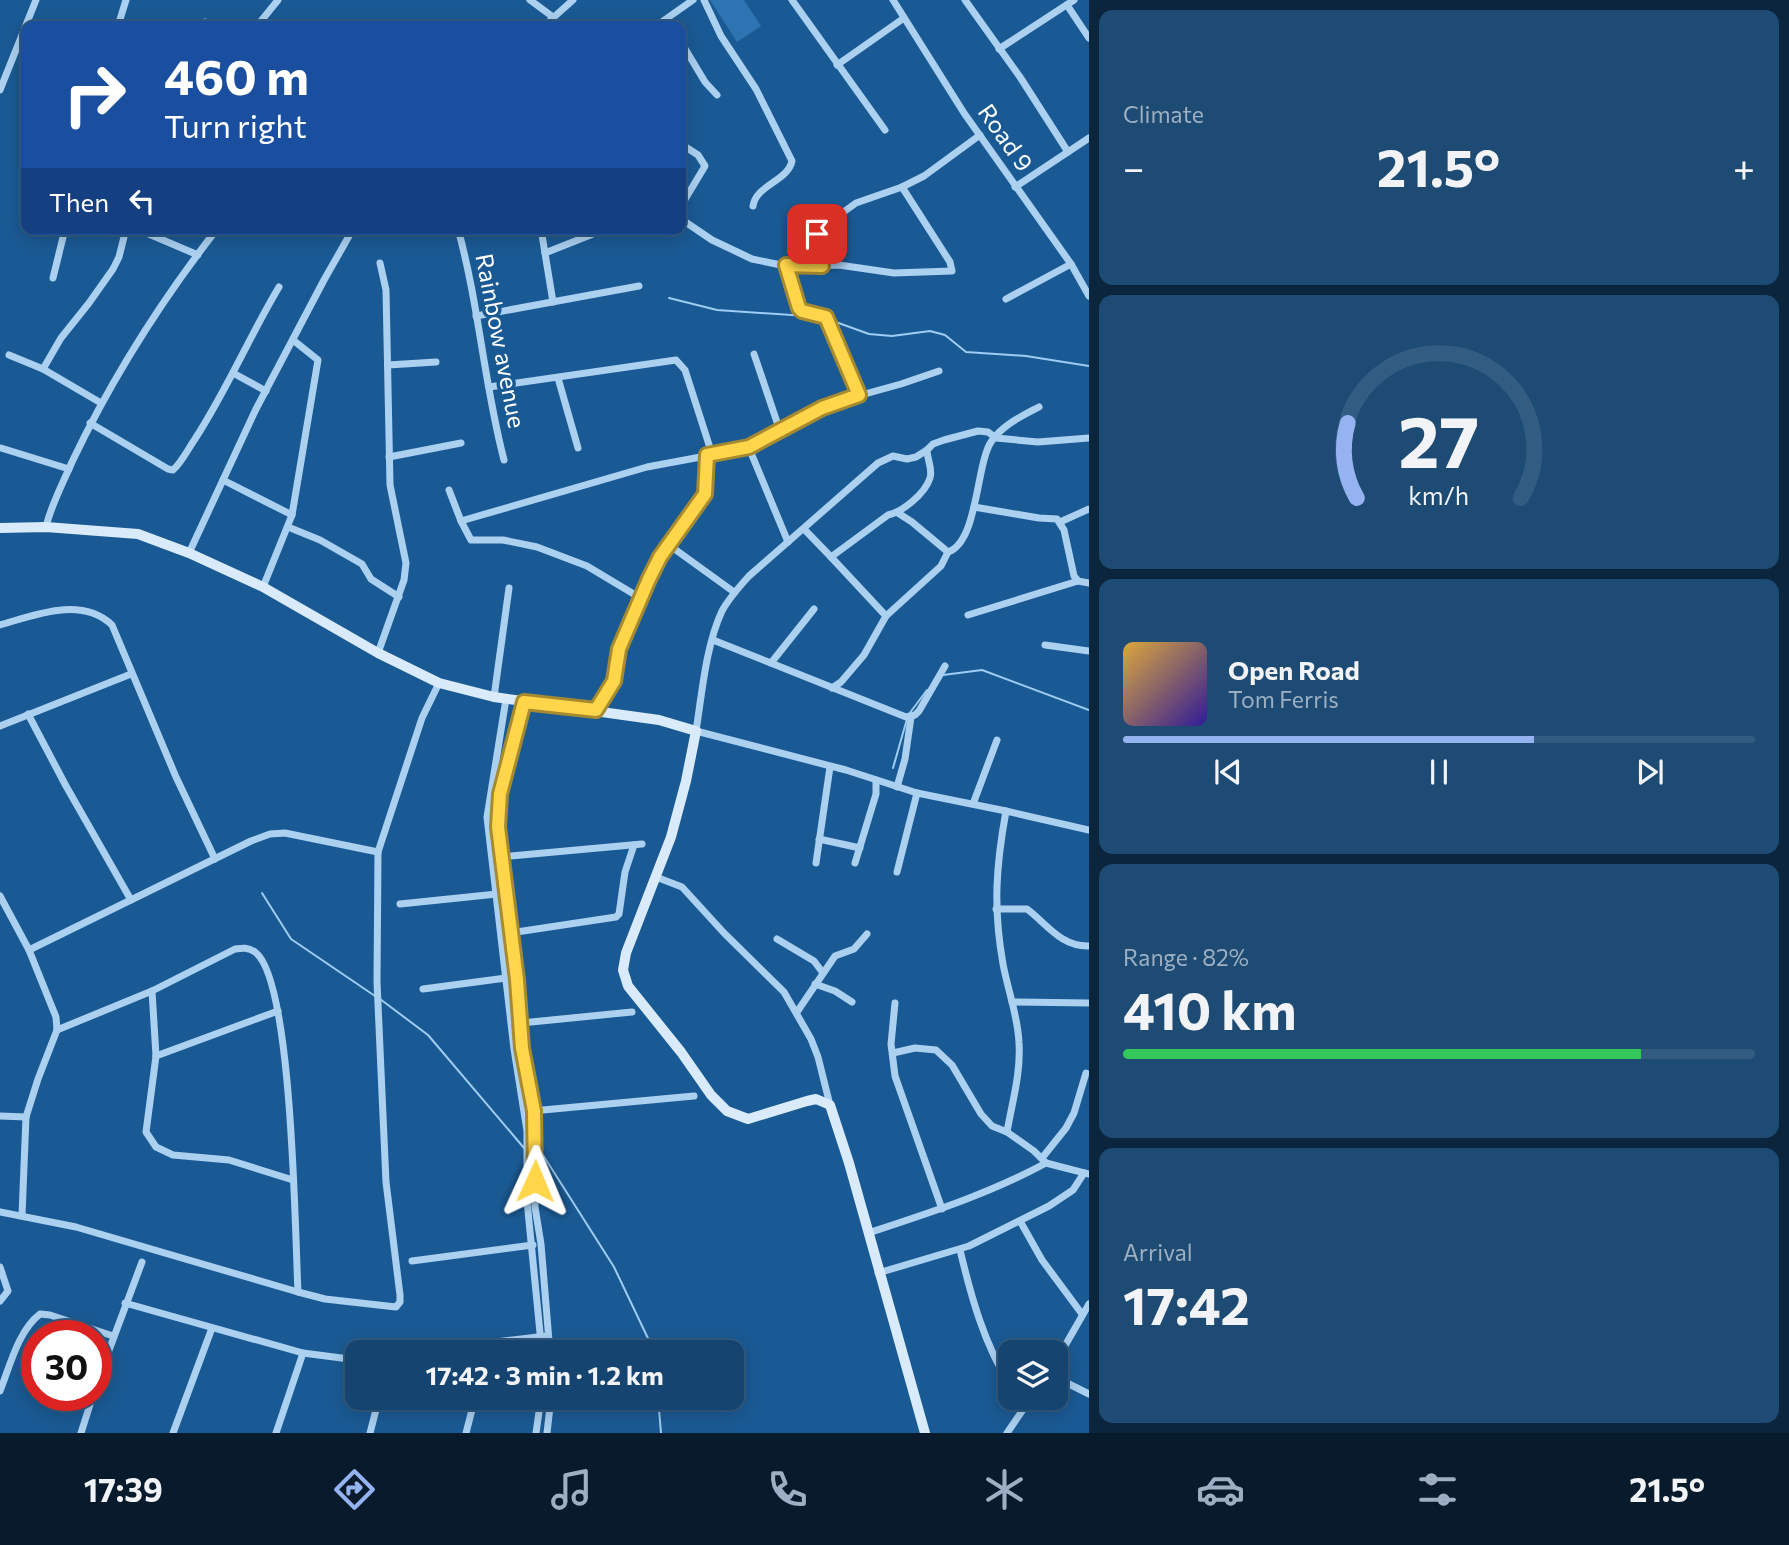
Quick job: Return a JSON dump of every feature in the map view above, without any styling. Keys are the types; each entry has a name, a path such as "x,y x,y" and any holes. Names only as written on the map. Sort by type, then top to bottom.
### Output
{"street":[{"path":"28,21 36,0"},
{"path":"120,21 126,0"},
{"path":"261,21 278,0"},
{"path":"530,0 553,18"},
{"path":"550,21 573,0"},
{"path":"663,21 693,0"},
{"path":"704,0 721,36 756,89 792,161 789,170 757,196 753,205"},
{"path":"792,0 885,130"},
{"name":"Road 9","path":"893,0 1015,187 1071,264 1089,296"},
{"path":"965,0 1068,152"},
{"path":"999,49 1070,2 1089,38"},
{"path":"837,65 904,18"},
{"path":"0,90 21,38"},
{"path":"686,50 705,82 717,95"},
{"path":"822,266 812,244 817,234 856,203 902,187 936,169 980,135"},
{"path":"1015,187 1089,138"},
{"path":"686,147 698,155 705,166 686,198"},
{"path":"686,222 712,240 752,259 786,265 839,265 894,273 951,271 950,262 902,187"},
{"path":"53,278 64,235"},
{"path":"43,369 61,338 113,269 124,235"},
{"path":"151,235 198,255"},
{"path":"46,527 90,423 145,331 213,235"},
{"path":"189,553 266,391 350,235"},
{"name":"Rainbow avenue","path":"460,235 466,258 494,423 504,460"},
{"path":"542,235 553,302"},
{"path":"545,254 591,235"},
{"path":"377,653 399,597 406,563 390,485 386,289 380,263"},
{"path":"1006,299 1071,264"},
{"path":"786,265 799,308 826,317 859,395"},
{"path":"90,423 173,470 202,428 279,286"},
{"path":"476,316 639,286"},
{"path":"263,587 292,515 318,360 293,340"},
{"path":"754,354 780,431"},
{"path":"9,355 43,369 102,403"},
{"path":"489,387 676,360 685,370 709,455 705,494 649,579 619,649 614,681 596,710"},
{"path":"388,365 436,362"},
{"path":"461,521 647,467 749,447 836,402 939,371"},
{"path":"233,373 266,391"},
{"path":"558,378 578,448"},
{"path":"832,688 841,682 863,655 886,616 941,566 948,552 954,550 962,540 974,507 991,442 1008,424 1039,407"},
{"path":"830,1105 816,1099 757,1118 734,1116 711,1095 681,1052 634,995 624,978 624,960 656,877 687,781 713,640 722,612 734,592 877,463 893,456 907,459 916,457 933,444 978,431 988,432 996,438 1038,442 1089,438"},
{"path":"389,457 461,443"},
{"path":"749,447 788,542"},
{"path":"1,448 69,469"},
{"path":"831,557 888,515 898,513 926,486 931,470 927,450"},
{"path":"223,480 292,515"},
{"path":"449,490 471,540 503,540 537,547 587,566 642,599"},
{"path":"974,507 1057,519 1074,576 1078,581"},
{"path":"1060,522 1089,509"},
{"path":"898,513 948,552"},
{"path":"0,528 46,527 138,534 189,553 263,587 377,653 439,683 494,697 659,720 917,793 1089,831"},
{"path":"288,527 320,540 362,564 372,579 399,597"},
{"path":"804,529 886,616"},
{"path":"669,545 734,592"},
{"path":"968,615 1078,581 1089,583"},
{"path":"494,697 509,589"},
{"path":"0,625 56,610 78,609 97,614 112,625 180,786 215,859"},
{"path":"771,663 814,610"},
{"path":"713,640 899,715 911,717"},
{"path":"1045,645 1089,651"},
{"path":"897,787 905,759 911,717 924,704 945,666"},
{"path":"0,726 131,674"},
{"path":"0,1212 22,1214 76,1227 325,1299 396,1307 400,1302 386,1182 377,982 378,852 422,718 439,683"},
{"path":"506,699 487,817 527,1139 527,1201 531,1245 546,1340"},
{"path":"524,702 500,794 498,827 525,1071 534,1111 535,1207 541,1244 544,1340"},
{"path":"28,714 131,900"},
{"path":"973,804 997,740"},
{"path":"816,863 831,767"},
{"path":"855,863 876,794 876,780"},
{"path":"897,872 917,793"},
{"path":"1006,811 1000,846 996,909 1003,967 1017,1018 1018,1068 1007,1132"},
{"path":"29,950 270,834 285,833 378,852"},
{"path":"819,839 860,848"},
{"path":"501,857 638,844 625,872 617,917 510,933"},
{"path":"656,877 682,887 784,992 797,1012 818,1057 925,1433"},
{"path":"400,904 497,894"},
{"path":"0,896 29,950 56,1017 57,1030 26,1117 22,1214"},
{"path":"996,909 1027,909 1067,942 1089,946"},
{"path":"797,1012 835,956 854,949 867,934"},
{"path":"777,939 814,961 822,973"},
{"path":"57,1030 152,990 235,949 245,947 255,952 269,976 278,1011 285,1058 298,1292"},
{"path":"423,989 506,978"},
{"path":"816,984 835,991 852,1002"},
{"path":"152,990 156,1056 146,1124 148,1139 156,1147 173,1156 229,1160 293,1180"},
{"path":"1012,1002 1089,1003"},
{"path":"895,1003 892,1053 895,1076 942,1209"},
{"path":"156,1056 278,1011"},
{"path":"521,1023 632,1012"},
{"path":"878,1273 960,1250 1020,1221 1073,1190 1086,1173 1044,1161 1007,1132 986,1121 952,1065 936,1050 915,1048 892,1053"},
{"path":"868,1233 1010,1183 1044,1161 1074,1113 1086,1073"},
{"path":"524,1111 694,1096"},
{"path":"0,1116 26,1117"},
{"path":"1020,1221 1042,1260 1082,1314"},
{"path":"412,1261 541,1244"},
{"path":"960,1250 978,1316 998,1363"},
{"path":"112,1339 142,1262"},
{"path":"0,1267 8,1291 0,1301"},
{"path":"125,1303 303,1353 345,1358"},
{"path":"1068,1340 1089,1304"},
{"path":"0,1391 18,1345 33,1319 40,1314 113,1336"},
{"path":"173,1433 212,1328"},
{"path":"503,1340 545,1336"},
{"path":"276,1433 303,1353"},
{"path":"1068,1384 1089,1394"},
{"path":"370,1433 376,1410"},
{"path":"466,1433 472,1410"},
{"path":"536,1433 539,1410"},
{"path":"547,1433 550,1410"},
{"path":"1007,1433 1023,1410"},
{"path":"81,1433 88,1411"}],"shaded area":[{"path":"710,0 744,0 761,26 737,42"}],"waterway":[{"path":"669,298 717,310 807,316"},
{"path":"833,321 869,334 892,336 930,331 945,335 966,352 1026,356 1089,366"},
{"path":"943,675 982,670 1089,710"},
{"path":"909,714 927,690"},
{"path":"893,768 907,719"},
{"path":"262,893 291,939 375,996"},
{"path":"380,999 428,1035 524,1148"},
{"path":"543,1155 614,1267 649,1340"},
{"path":"659,1410 661,1433"}],"route":[{"path":"535,1181 534,1111 522,1048 517,980 498,827 500,794 524,702 596,710 614,681 619,649 660,557 705,494 707,455 749,447 822,408 859,395 826,317 799,308 786,265 822,266 812,244 817,234"}]}
